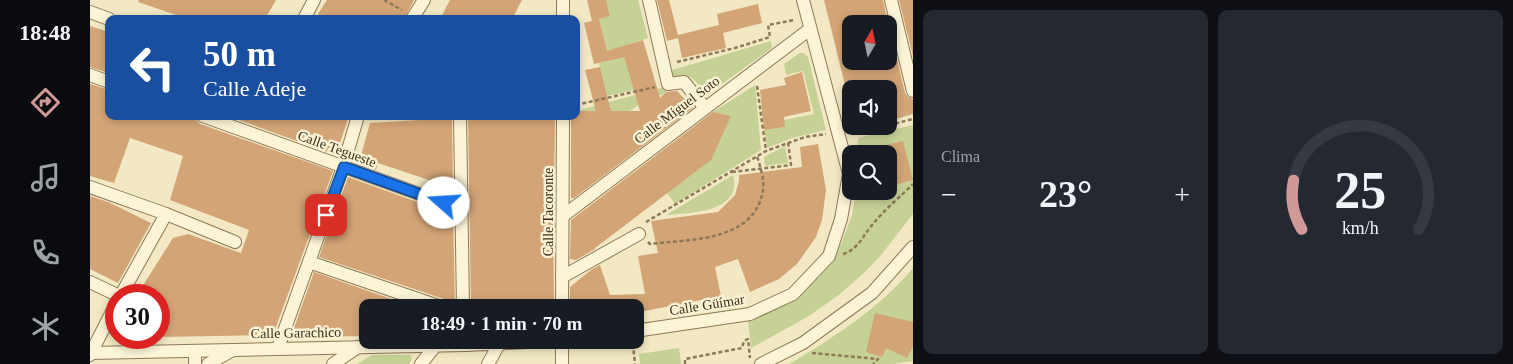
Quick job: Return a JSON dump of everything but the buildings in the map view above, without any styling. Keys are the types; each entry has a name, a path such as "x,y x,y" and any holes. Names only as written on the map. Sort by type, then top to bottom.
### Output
{"street":[{"path":"306,15 314,0"},
{"path":"415,15 424,0"},
{"path":"562,0 563,15"},
{"path":"649,0 668,84 684,82 705,108"},
{"name":"Calle Güímar","path":"644,330 750,314 793,294 829,256 841,219 849,174 803,0"},
{"path":"890,0 913,91"},
{"path":"90,14 105,18"},
{"name":"Calle Miguel Soto","path":"563,216 810,29"},
{"path":"90,75 105,81"},
{"name":"Calle Tegueste","path":"214,120 461,208"},
{"path":"278,348 344,167 357,120"},
{"path":"460,120 463,299"},
{"name":"Calle Tacoronte","path":"562,299 563,120"},
{"path":"90,187 166,214 235,242"},
{"path":"125,284 166,214"},
{"path":"562,277 639,234"},
{"path":"762,364 803,343 872,293 913,247"},
{"path":"309,262 418,299"},
{"path":"90,282 105,289"},
{"path":"90,354 105,325"},
{"path":"332,364 358,347"},
{"name":"Calle Garachico","path":"90,354 141,358 195,358 236,349 358,347"},
{"path":"208,364 236,349"},
{"path":"421,364 433,349"},
{"path":"488,364 496,349"},
{"path":"562,364 565,349"}],"path":[{"path":"384,0 408,15"},
{"path":"664,65 735,48 770,37 768,25 796,20 794,13"},
{"path":"755,70 766,151"},
{"path":"580,104 668,84"},
{"path":"897,123 913,119"},
{"path":"757,156 764,189 758,205 746,222 731,231 714,236 650,244 639,234 645,223 757,156 766,151 805,136 838,133"},
{"path":"731,172 791,165 788,142"},
{"path":"832,244 843,254 848,252 861,242 872,225 913,184"},
{"path":"685,364 685,359 742,348 744,341 748,339 750,364"},
{"path":"803,343 809,352 878,359 873,364"},
{"path":"633,349 635,364"}],"green space":[{"path":"606,0 638,0 648,38 621,47 634,90 607,96 599,63 609,60 599,19 610,16"},
{"path":"771,41 772,48 708,94 691,77 671,80 669,71"},
{"path":"800,53 804,53 808,57 826,130 792,138 767,148 764,130 784,127 784,120 814,114 803,71 786,75 784,64"},
{"path":"755,85 761,150 675,204 667,193 713,112"},
{"path":"664,87 666,92 662,95 649,97 630,111 580,110"},
{"path":"913,125 913,214 881,255 840,294 809,316 751,348 748,321 768,312 827,266 841,244 852,215 854,200 897,200 897,145 858,145 858,138 871,135 897,135 897,129"},
{"path":"785,146 788,163 765,166 764,157"},
{"path":"733,175 734,188 730,197 722,204 700,211 666,215"},
{"path":"913,268 913,361 893,364 789,364 839,333 871,309 900,283"},
{"path":"679,348 681,364 640,364 639,354"},
{"path":"372,355 410,355 412,359 409,364 357,364"}],"route":[{"path":"326,215 344,167 444,203"}]}
